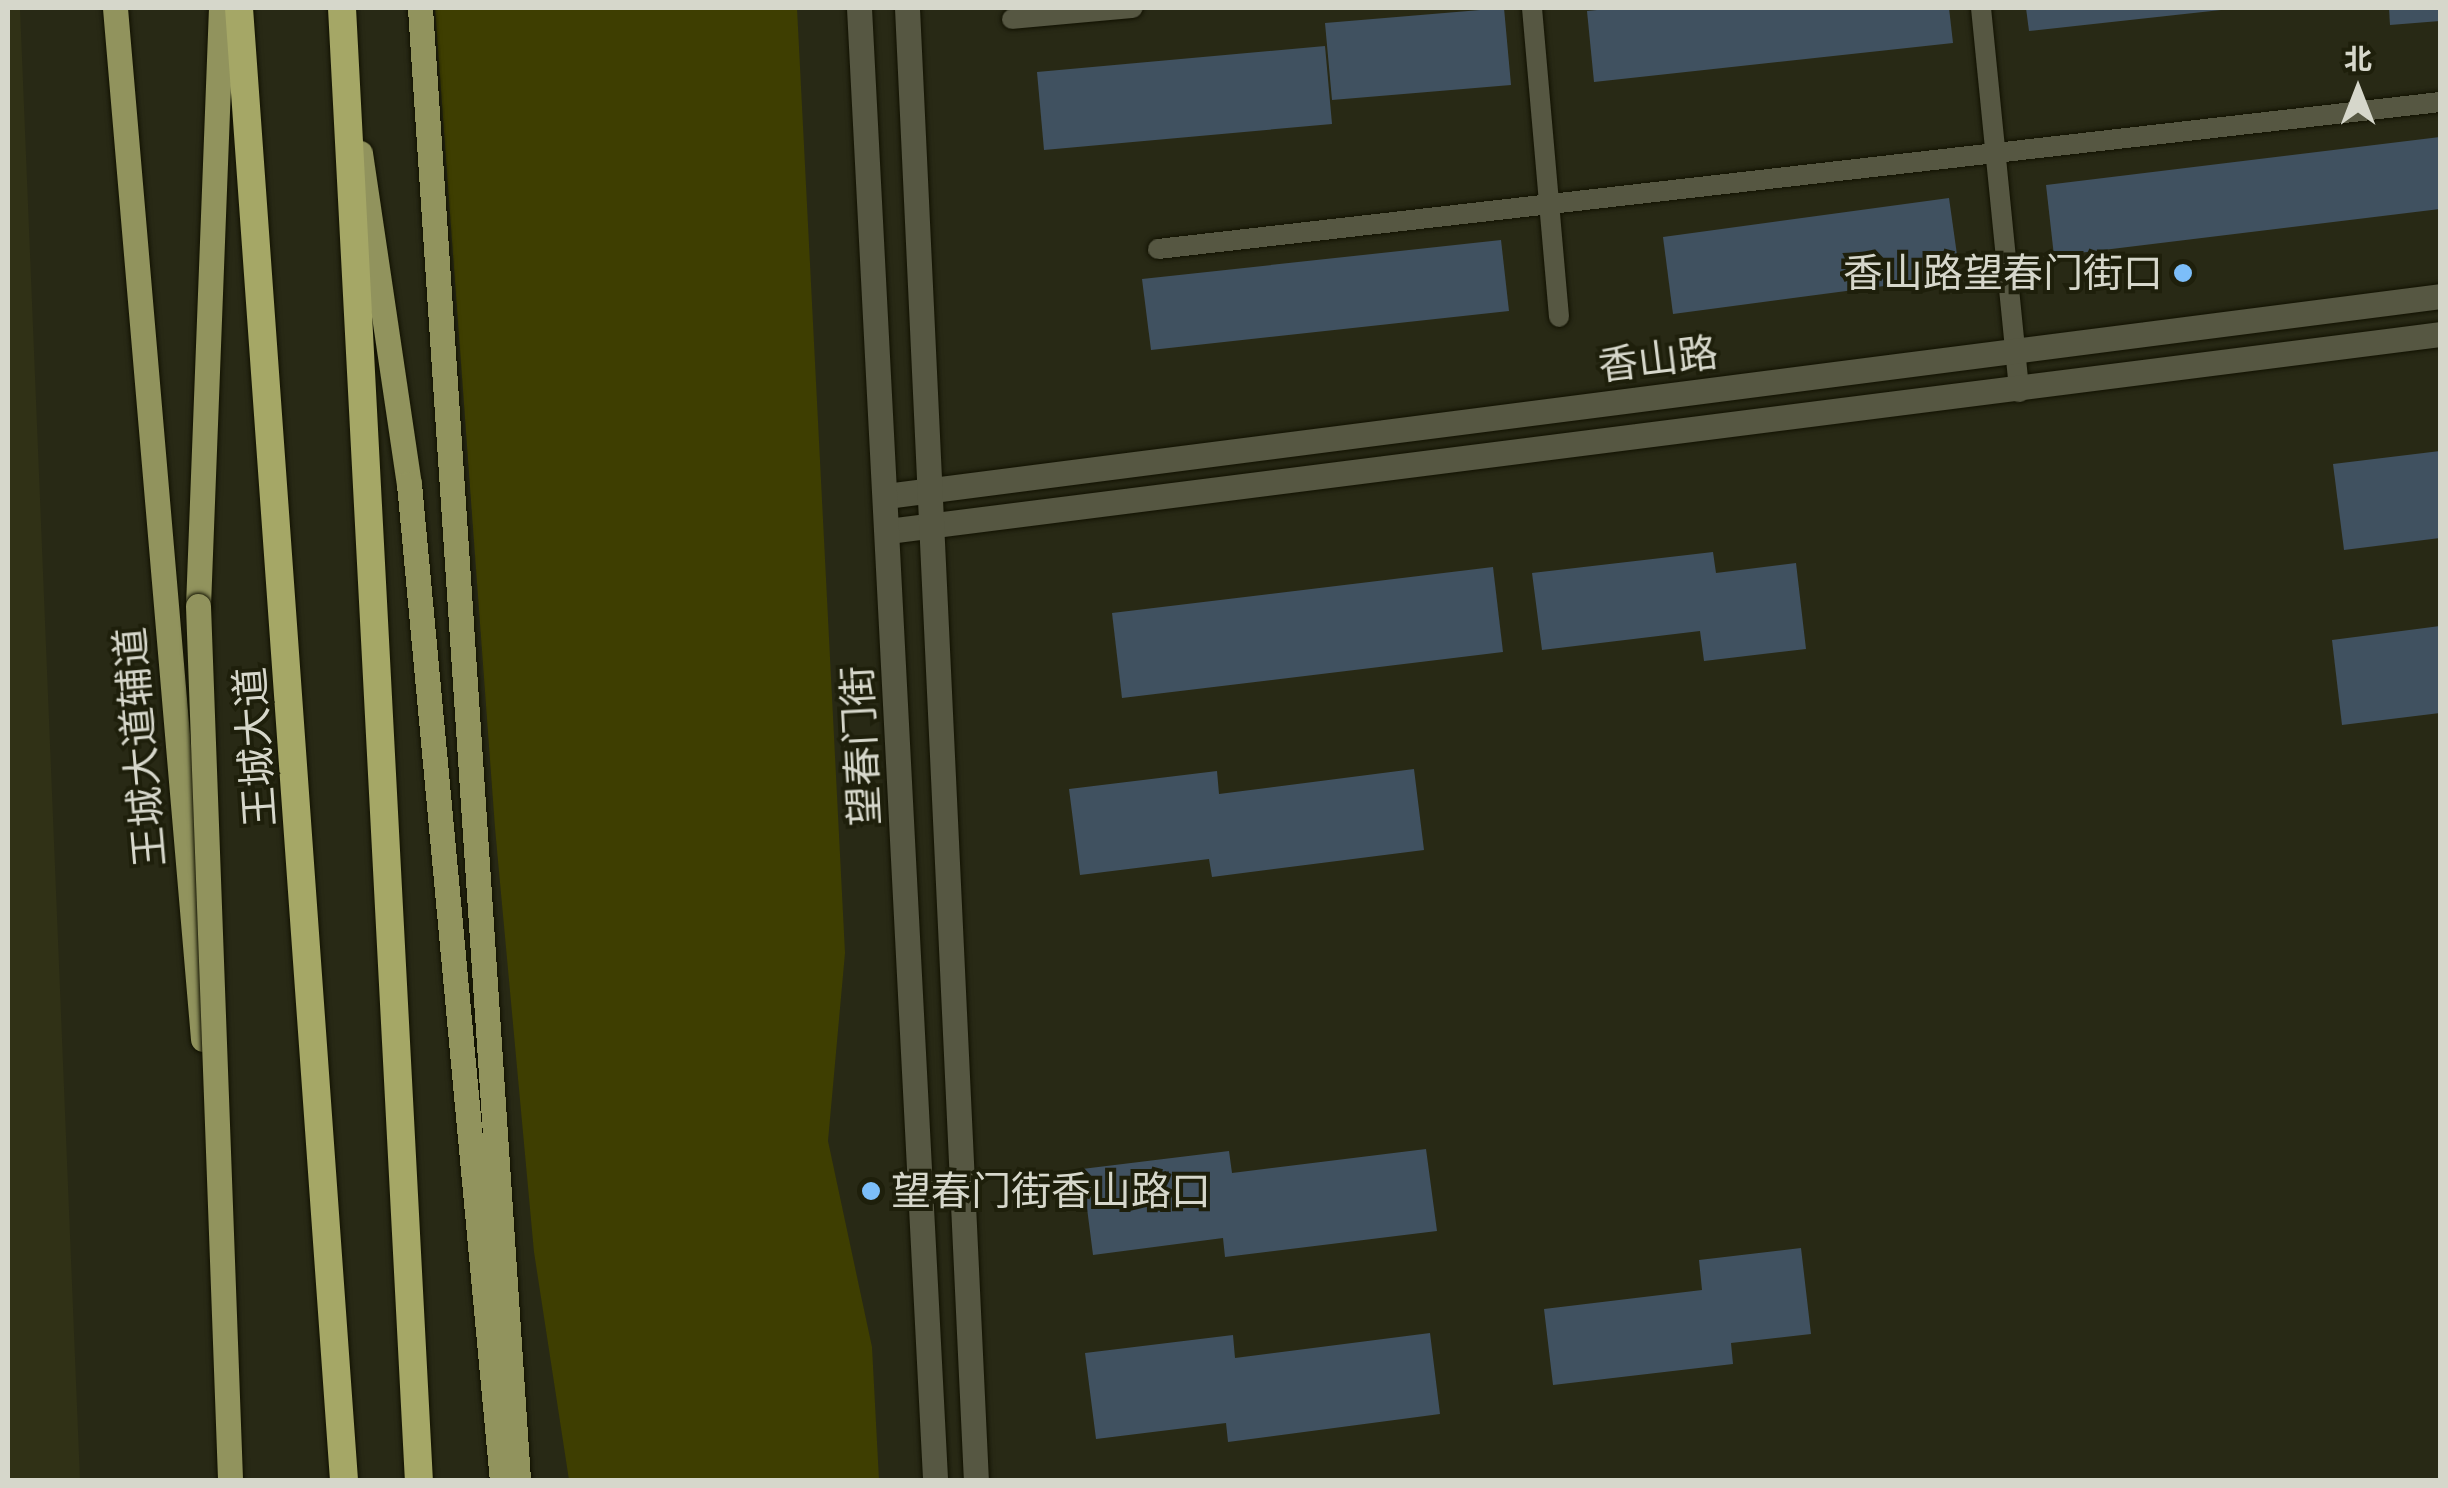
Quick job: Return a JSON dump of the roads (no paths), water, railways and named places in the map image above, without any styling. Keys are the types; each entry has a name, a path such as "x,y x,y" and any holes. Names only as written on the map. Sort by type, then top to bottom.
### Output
{"highway":[{"name":"王城大道","path":"240,8 344,1480"},
{"path":"342,8 421,1480"}],"main road":[{"name":"王城大道辅道","path":"115,8 241,1480"},
{"path":"221,8 198,606 230,1480"},
{"path":"420,8 518,1480"},
{"path":"344,43 409,484 502,1480"}],"street":[{"name":"望春门街","path":"860,8 935,1480"},
{"name":"望春门街","path":"907,8 936,527 976,1480"},
{"name":"香山路","path":"886,496 2440,296"},
{"name":"香山路","path":"888,531 2019,392 2440,334"}],"lane":[{"path":"1012,19 1133,8"},
{"path":"1532,8 1559,317"},
{"path":"1981,8 2019,392"},
{"path":"1158,249 2440,102"}],"place":[{"name":"香山路望春门街口","path":"2183,273"},
{"name":"望春门街香山路口","path":"871,1191"}]}
